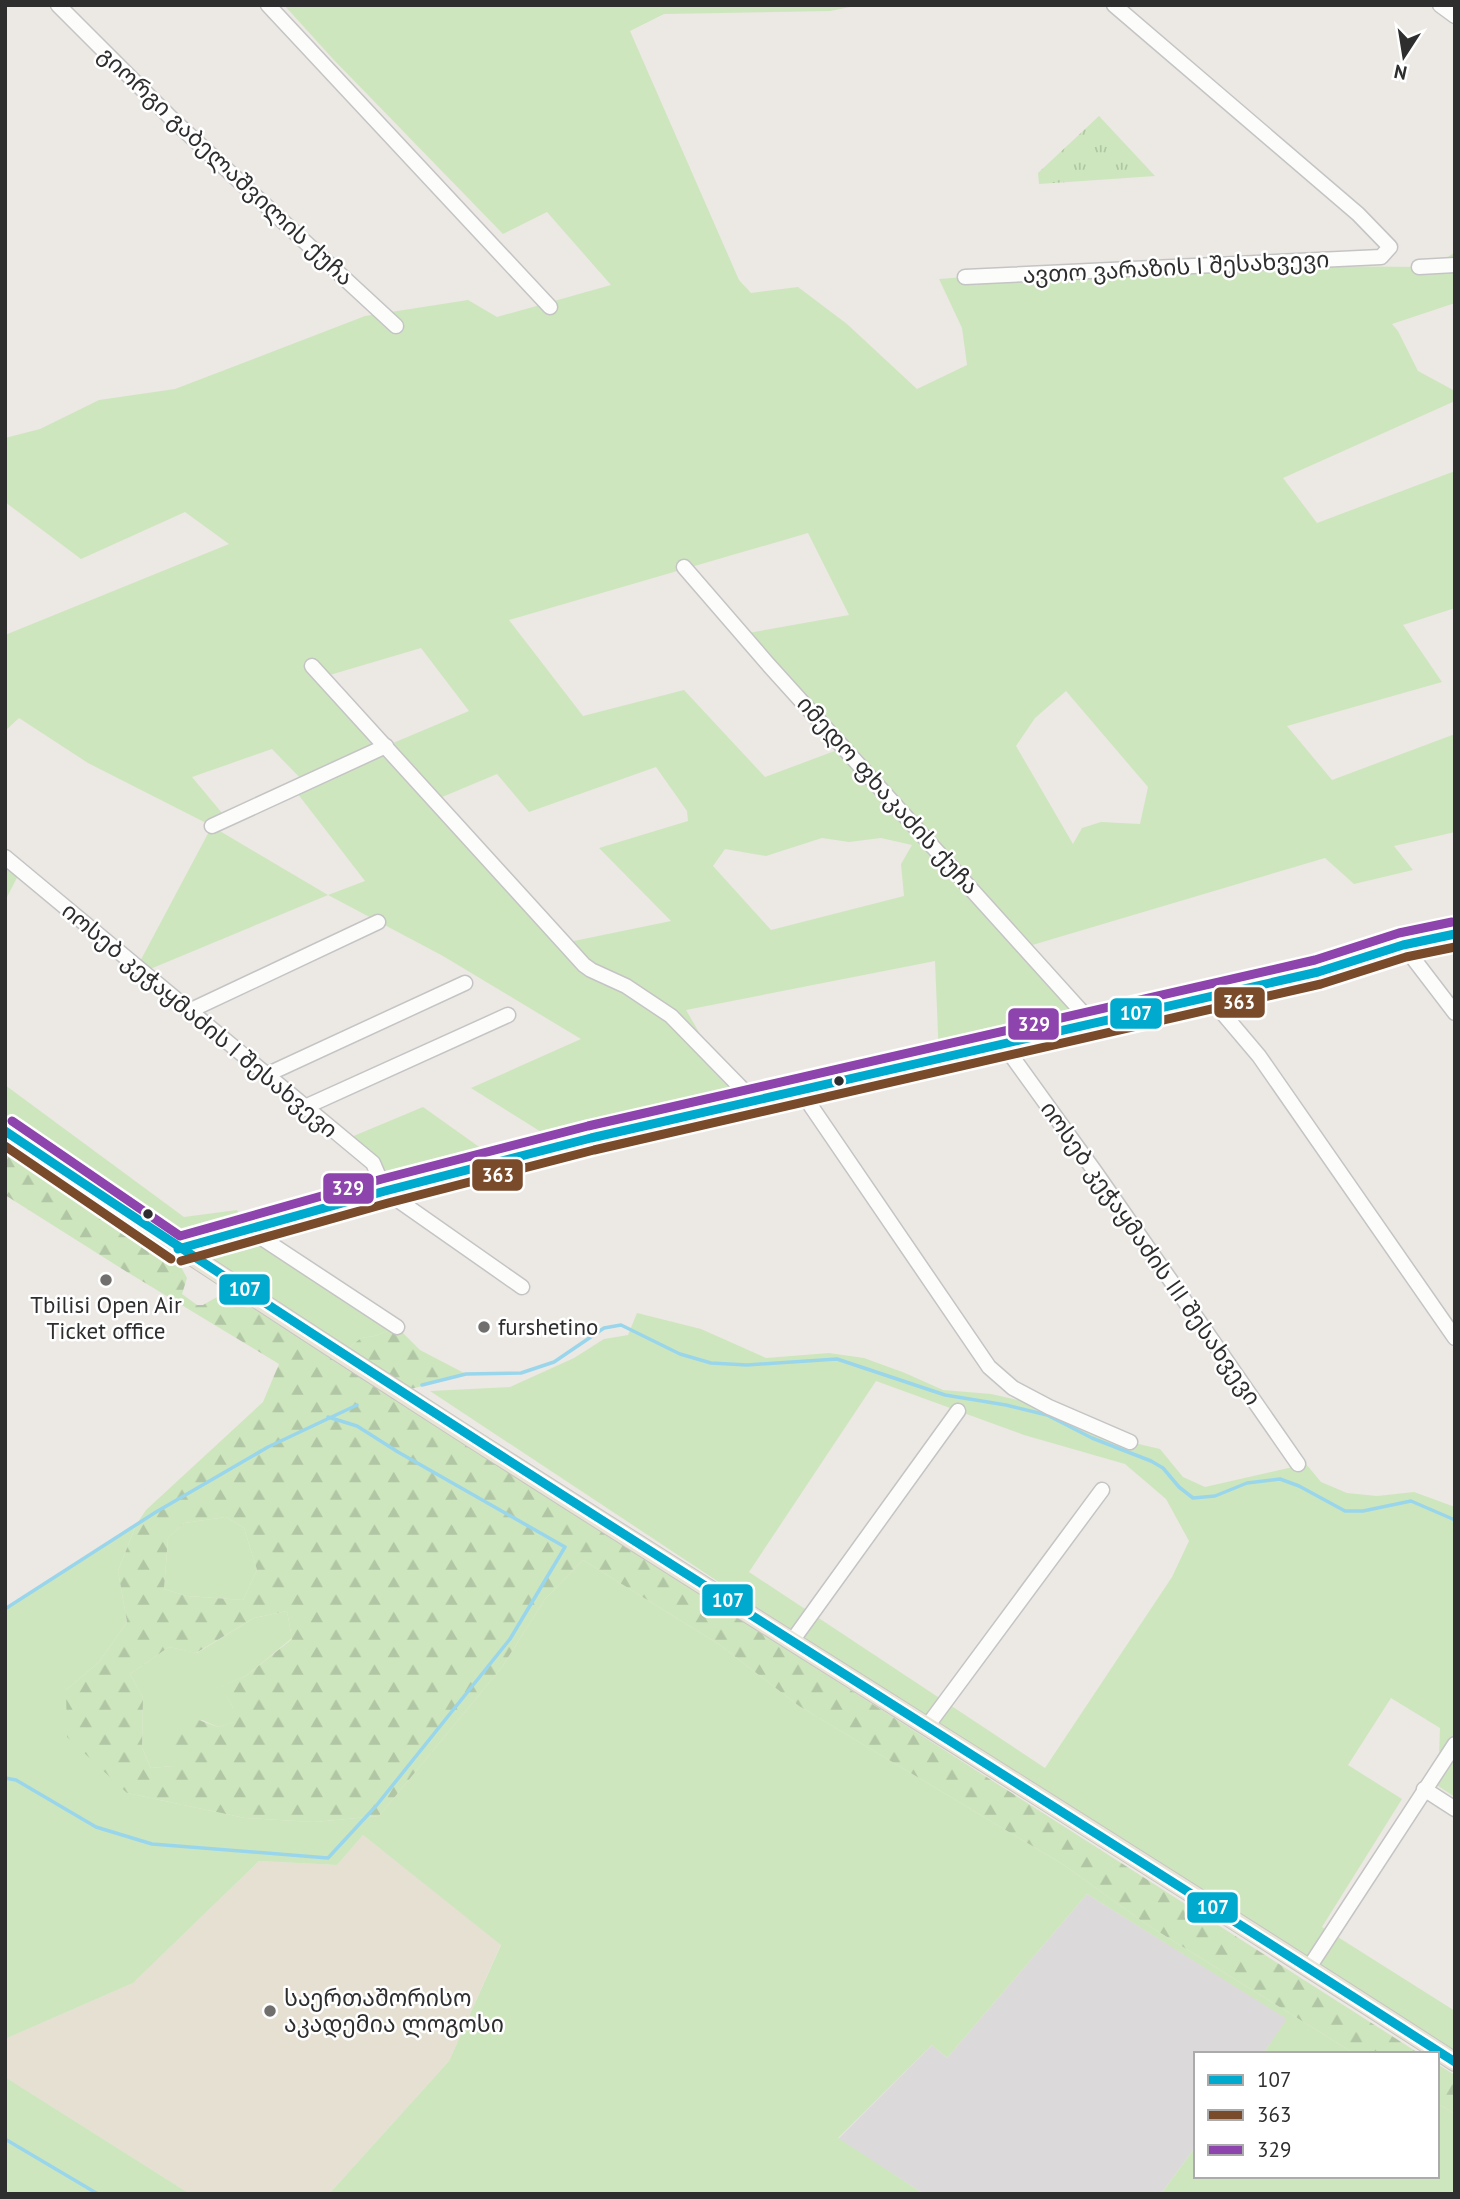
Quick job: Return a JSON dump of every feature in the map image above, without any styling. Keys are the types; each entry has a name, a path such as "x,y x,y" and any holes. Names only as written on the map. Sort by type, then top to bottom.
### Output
{"main road":[{"path":"5,1131 178,1249 1455,2062"}],"street":[{"name":"გიორგი გაბელაშვილის ქუჩა","path":"58,5 172,118 396,326"},
{"path":"268,5 550,307"},
{"name":"ავთო ვარაზის I შესახვევი","path":"965,277 1381,257 1390,247 1358,214 1114,5"},
{"path":"1440,5 1455,16"},
{"path":"1419,267 1455,265"},
{"name":"იმედო ფხაკაძის ქუჩა","path":"684,567 767,663 1092,1023"},
{"path":"312,666 584,965 626,986 671,1016 754,1101"},
{"path":"212,826 386,746"},
{"name":"იოსებ კეჭაყმაძის I შესახვევი","path":"5,857 373,1163 384,1191"},
{"path":"189,1011 378,922"},
{"path":"178,1249 384,1191 591,1138 1318,972 1403,945 1455,934"},
{"path":"1403,945 1455,1013"},
{"path":"266,1075 465,983"},
{"path":"1209,997 1259,1056 1455,1338"},
{"path":"305,1107 508,1015"},
{"name":"იოსებ კეჭაყმაძის III შესახვევი","path":"1003,1044 1298,1464"},
{"path":"800,1090 989,1367 1013,1388 1049,1407 1130,1442"},
{"path":"384,1191 522,1287"},
{"path":"248,1229 397,1327"},
{"path":"792,1640 958,1411"},
{"path":"928,1726 1102,1490"},
{"path":"1308,1969 1455,1744"},
{"path":"1424,1789 1455,1809"}],"shaded area":[{"name":"საერთაშორისო აკადემია ლოგოსი","path":"363,1835 501,1944 449,2061 329,2194 190,2194 5,2077 5,2039 133,1983 259,1861 337,1865"},
{"path":"1087,1894 1288,2019 1264,2052 1194,2052 1194,2149 1161,2194 924,2194 838,2139 932,2045 947,2058"}],"green space":[{"path":"284,5 860,5 830,11 664,14 630,31 739,280 751,293 798,287 847,324 917,389 967,365 962,328 939,279 1120,269 1424,267 1438,264 1455,252 1455,303 1392,324 1418,371 1455,391 1455,401 1283,478 1317,523 1455,471 1455,608 1403,625 1442,682 1287,726 1332,780 1455,734 1455,832 1394,846 1413,870 1354,884 1325,858 1029,946 1092,1023 939,1058 935,961 686,1010 741,1104 562,1145 471,1088 581,1039 443,956 328,895 143,972 137,967 212,826 88,763 19,718 5,731 5,635 229,544 185,512 81,559 5,502 5,438 40,429 99,400 175,389 365,316 468,300 497,317 611,285 547,212 503,234","holes":["808,533 849,615 737,635 840,749 765,777 684,690 583,716 509,620","421,648 469,711 386,746 323,677","1066,691 1148,787 1140,824 1101,822 1082,828 1073,844 1016,746 1035,718","272,749 305,783 294,789 365,881 328,895 213,827 227,819 192,777","656,767 687,811 688,821 599,848 671,921 564,943 435,800 497,774 529,812","822,838 849,842 881,838 912,845 901,864 904,896 771,930 713,866 725,849 766,856"]},
{"path":"1099,116 1155,176 1039,184 1038,173"},
{"path":"5,857 21,870 5,901"},
{"path":"5,1085 184,1217 237,1210 248,1229 397,1327 375,1336 361,1338 341,1354 5,1131"},
{"path":"423,1107 499,1161 385,1191 373,1163 344,1140"},
{"path":"5,1136 175,1256 187,1278 182,1294 197,1305 203,1305 222,1294 234,1296 1417,2052 1352,2052 1143,1922 1064,1865 799,1706 720,1645 583,1560 545,1599 502,1667 379,1816 314,1822 245,1818 127,1793 67,1737 66,1690 99,1662 127,1622 118,1571 136,1525 146,1510 263,1402 279,1364 5,1195","holes":["226,1517 244,1528 257,1570 243,1600 187,1596 164,1589 168,1538 184,1523","287,1611 292,1639 246,1676 219,1687 232,1705 235,1722 218,1727 182,1714 170,1718 173,1766 151,1768 142,1748 143,1698 130,1674 169,1647 196,1653 254,1618"]},
{"path":"637,1313 701,1329 766,1358 829,1353 864,1358 943,1390 991,1394 1049,1407 1130,1442 1160,1449 1183,1477 1205,1487 1306,1464 1321,1482 1347,1493 1377,1496 1414,1492 1455,1507 1455,1797 1438,1786 1440,1728 1391,1698 1348,1765 1402,1799 1322,1927 1455,2011 1455,2051 929,1721 430,1391 510,1387 574,1358 604,1339 628,1335","holes":["876,1381 1024,1435 1125,1464 1166,1499 1189,1541 1172,1577 1045,1768 749,1572"]},
{"path":"397,1327 420,1350 466,1374 400,1392 341,1354 361,1338 375,1336"},
{"path":"226,1517 244,1528 257,1570 243,1600 187,1596 164,1589 168,1538 184,1523"},
{"path":"136,1525 118,1571 127,1622 99,1662 66,1690 127,1793 245,1818 314,1822 379,1816 502,1667 545,1599 583,1560 720,1645 799,1706 1064,1865 1143,1922 1352,2052 1264,2052 1287,2019 1087,1894 947,2058 932,2045 838,2138 924,2194 329,2194 449,2061 501,1945 363,1835 337,1865 259,1861 133,1983 5,2039 5,1609"},
{"path":"287,1611 292,1638 246,1676 220,1687 232,1705 236,1722 218,1727 202,1720 173,1766 151,1768 142,1748 143,1698 130,1674 169,1647 197,1653 254,1618"},
{"path":"1439,2065 1455,2075 1455,2114 1439,2104"},
{"path":"5,2077 190,2194 5,2194"},
{"path":"1439,2104 1455,2114 1455,2194 1161,2194 1194,2149 1194,2178 1439,2178"}],"waterway":[{"path":"422,1385 466,1374 521,1373 554,1362 604,1328 621,1325 680,1354 711,1363 747,1365 837,1359 945,1395 1047,1415 1092,1438 1151,1461 1163,1468 1179,1487 1193,1498 1215,1496 1247,1483 1280,1479 1299,1486 1345,1511 1363,1511 1411,1501 1455,1520"},
{"path":"5,1609 156,1512 268,1447 357,1405"},
{"path":"5,1778 16,1780 96,1827 152,1844 328,1858 376,1806 510,1639 565,1547 357,1426 328,1417"},
{"path":"5,2139 98,2194"}],"transit line":[{"name":"329","path":"12,1121 180,1236 382,1179 588,1126 1315,960 1399,933 1452,922"},
{"name":"107","path":"178,1249 385,1191 591,1138 1318,972 1403,945 1455,934"},
{"name":"363","path":"181,1261 388,1203 594,1150 1321,984 1406,957 1455,947"},
{"name":"107","path":"5,1131 365,1368 1455,2062"},
{"name":"363","path":"5,1146 171,1259"}],"place":[{"name":"Tbilisi Open Air Ticket office","path":"106,1280"},
{"name":"furshetino","path":"484,1327"},
{"name":"საერთაშორისო აკადემია ლოგოსი","path":"270,2011"}]}
